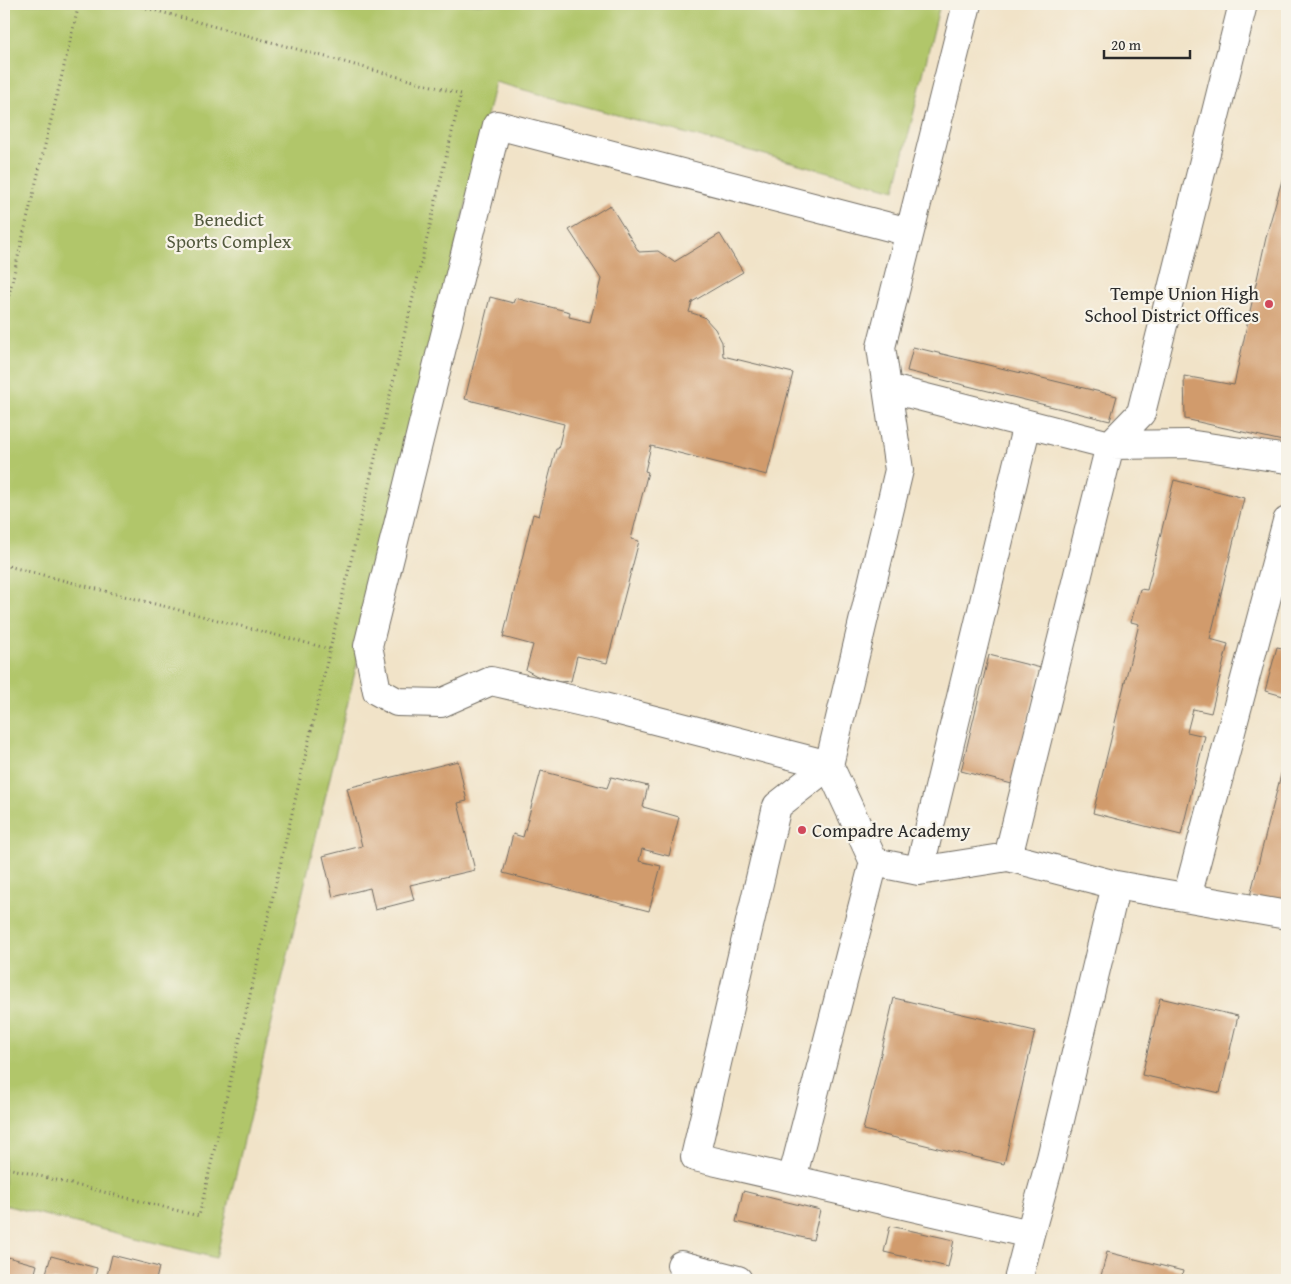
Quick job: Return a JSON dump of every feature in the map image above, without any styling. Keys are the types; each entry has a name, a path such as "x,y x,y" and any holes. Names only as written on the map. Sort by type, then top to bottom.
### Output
{"lane":[{"path":"967,4 880,346 899,470 828,765 777,806 695,1157 1030,1234"},
{"path":"1008,857 1110,445 1141,413 1243,4"},
{"path":"828,765 604,707 490,681 441,703 397,702 377,691 368,646 497,125 910,232"},
{"path":"887,388 1110,445 1188,444 1287,459"},
{"path":"918,871 1027,424"},
{"path":"1187,897 1287,522"},
{"path":"792,1179 874,862 828,765"},
{"path":"874,862 918,871 1008,857 1116,885 1287,915"},
{"path":"1018,1280 1051,1158 1116,885"},
{"path":"681,1266 738,1280"}],"path":[{"path":"4,315 80,4"},
{"path":"4,1168 200,1216 330,649 461,94 132,4"},
{"path":"4,565 330,649"}],"green space":[{"name":"Benedict Sports Complex","path":"4,4 940,4 895,190 495,82 216,1258 4,1205"}],"building":[{"name":"Tempe Union High School District Offices","path":"1287,163 1287,442 1185,419 1184,376 1234,385 1267,233"},
{"path":"610,205 639,252 658,251 674,262 720,234 743,272 692,302 689,312 704,317 715,329 722,342 723,356 793,373 767,475 651,446 645,471 648,472 631,539 639,541 607,663 577,656 571,681 560,682 537,676 526,670 533,645 503,637 533,514 539,516 564,424 465,399 490,297 513,303 515,298 570,312 569,317 590,322 601,279 569,230"},
{"path":"913,347 1117,396 1110,421 907,371"},
{"path":"1174,480 1244,498 1210,639 1228,644 1211,713 1193,709 1187,732 1205,736 1181,835 1093,813 1139,624 1131,622 1140,589 1147,590"},
{"path":"1277,647 1287,649 1287,697 1265,691"},
{"path":"989,655 1041,668 1012,784 961,771"},
{"path":"1287,751 1287,905 1250,896"},
{"path":"458,761 467,801 458,803 475,870 410,885 414,900 375,910 370,888 333,897 323,856 362,846 347,788"},
{"path":"541,771 607,788 611,777 648,786 643,807 679,817 669,856 642,849 639,861 661,866 649,911 503,873 513,834 523,837"},
{"path":"894,998 1035,1031 1004,1164 863,1130"},
{"path":"1160,998 1238,1016 1220,1093 1142,1075"},
{"path":"743,1191 820,1210 813,1240 736,1222"},
{"path":"890,1226 954,1240 948,1267 884,1252"},
{"path":"1107,1252 1183,1271 1181,1280 1100,1280"},
{"path":"112,1255 159,1267 156,1280 106,1280"},
{"path":"4,1256 37,1265 33,1280 4,1280"},
{"path":"51,1256 97,1268 94,1280 44,1280"}],"place":[{"name":"Tempe Union High School District Offices","path":"1269,304"},
{"name":"Compadre Academy","path":"802,830"}]}
